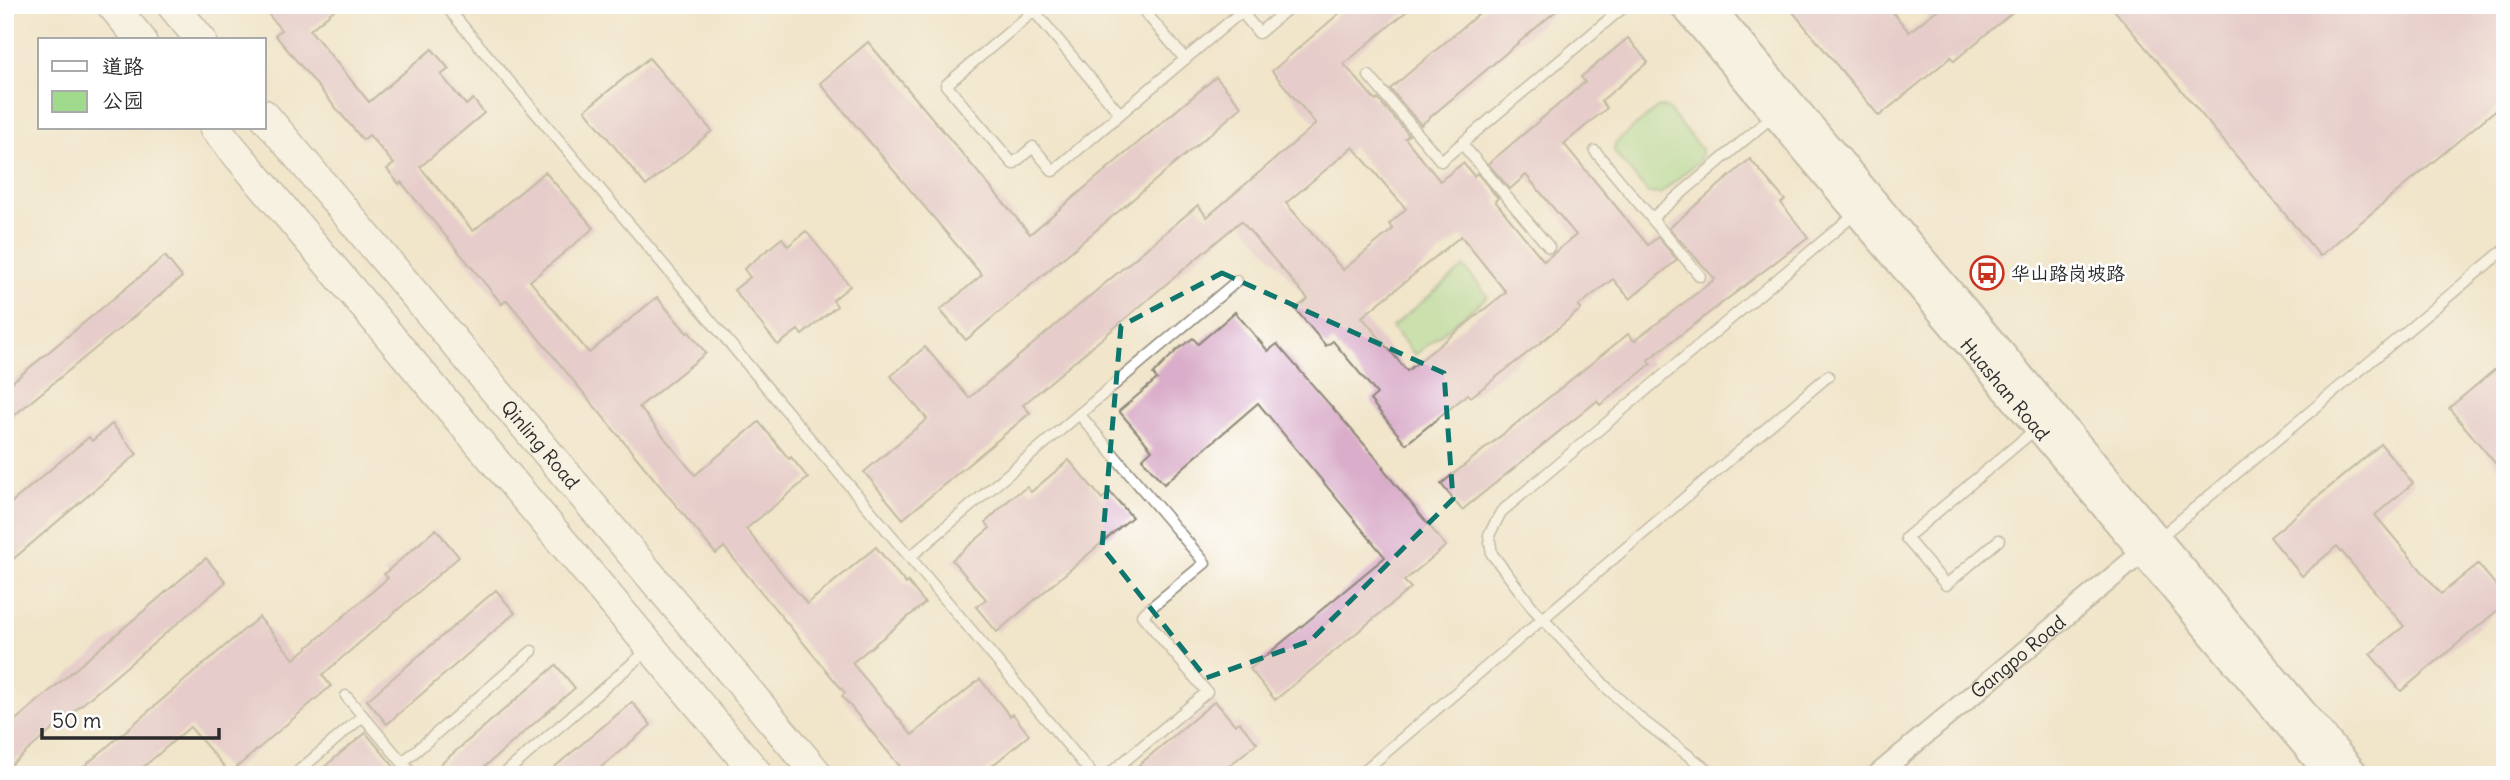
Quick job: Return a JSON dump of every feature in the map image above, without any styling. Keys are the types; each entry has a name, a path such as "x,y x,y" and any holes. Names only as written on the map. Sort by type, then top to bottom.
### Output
{"main road":[{"path":"112,5 139,38"},
{"path":"172,5 199,38"},
{"name":"Qinling Road","path":"266,117 818,775"},
{"path":"217,130 758,775"}],"street":[{"name":"Huashan Road","path":"1682,5 2037,428 2150,546 2357,775"},
{"name":"Huashan Road","path":"1710,5 2150,546 2329,775"},
{"name":"Gangpo Road","path":"1877,775 2150,546"}],"lane":[{"path":"445,5 1093,775"},
{"path":"1139,5 1185,59"},
{"path":"1120,114 1031,8 946,85 1013,164 1033,147 1053,171 1185,59 1239,8 1259,33 1292,5"},
{"path":"1369,76 1441,161 1626,5"},
{"path":"1652,218 1774,115"},
{"path":"1462,144 1549,247"},
{"path":"1595,150 1700,276"},
{"path":"1708,773 1607,688 1543,618 1492,554 1489,535 1501,512 1857,213"},
{"path":"2150,546 2505,249"},
{"path":"910,557 1237,281"},
{"path":"1365,770 1828,376"},
{"path":"1079,414 1205,563 1142,615 1207,692 1108,775"},
{"path":"1999,540 1945,585 1906,538 2037,428"},
{"path":"503,775 651,648"},
{"path":"403,762 532,651"},
{"path":"346,696 414,775"},
{"path":"295,775 363,716"}],"highlighted area":[{"path":"1222,273 1444,373 1453,499 1310,641 1206,678 1102,547 1121,326"}],"green space":[{"path":"1657,108 1668,109 1701,149 1700,160 1660,194 1648,193 1615,153 1614,148 1616,142"},
{"path":"1464,267 1488,296 1415,355 1392,327"}],"building":[{"path":"261,5 340,5 310,30 369,102 432,49 449,69 441,75 466,105 473,99 484,113 420,167 473,231 545,172 594,228 530,281 589,353 657,297 687,333 689,332 706,353 639,407 695,475 759,422 789,459 791,457 808,478 746,529 807,604 876,547 925,603 852,663 912,735 980,679 1029,735 981,775 907,775 842,696 845,693 724,547 716,554 507,300 502,304 401,182 399,184 387,169 394,164 369,135 363,140 346,120 275,35 281,30"},
{"path":"1349,5 1414,5 1344,64 1409,135 1405,138 1440,181 1463,163 1474,176 1477,173 1498,198 1495,201 1544,261 1576,235 1526,175 1510,189 1488,164 1585,82 1581,77 1628,38 1648,62 1601,101 1607,108 1564,144 1648,245 1658,237 1677,260 1630,299 1613,279 1578,306 1581,309 1540,343 1471,397 1468,394 1406,444 1370,400 1377,394 1333,341 1326,346 1295,309 1308,299 1241,221 1023,405 1030,413 903,519 864,472 927,419 891,376 925,347 969,398 1198,205 1207,217 1316,124 1272,71","holes":["1353,147 1406,209 1389,224 1393,229 1343,270 1286,203","1461,236 1506,292 1407,371 1362,317"]},
{"path":"1489,5 1563,5 1421,125 1390,89"},
{"path":"1787,5 1887,5 1909,32 1943,5 2021,5 1954,61 1951,57 1879,116"},
{"path":"2110,5 2505,5 2505,102 2320,256"},
{"path":"868,42 1030,234 1216,77 1242,107 966,340 940,310 982,275 820,83"},
{"path":"649,58 712,131 646,186 585,110"},
{"path":"1750,159 1785,200 1781,203 1808,237 1648,360 1651,364 1600,405 1597,401 1462,510 1441,484 1628,334 1634,341 1715,279 1669,228"},
{"path":"806,231 850,286 833,300 837,306 802,335 798,330 778,345 734,290 750,277 744,269 782,238 788,246"},
{"path":"165,256 182,277 5,423 5,388"},
{"path":"1235,312 1268,351 1277,344 1384,467 1382,468 1446,546 1404,581 1411,588 1275,700 1250,669 1385,557 1258,403 1164,484 1142,459 1152,450 1119,411 1157,379 1153,374 1178,349 1193,338 1198,344"},
{"path":"2505,361 2505,475 2449,408"},
{"path":"112,424 137,454 5,566 5,508 89,437 92,441"},
{"path":"2381,444 2413,483 2375,515 2441,594 2478,564 2505,596 2505,604 2401,691 2370,654 2404,626 2337,546 2302,576 2270,537"},
{"path":"1069,460 1102,499 1110,492 1132,517 997,632 976,607 986,599 952,560 990,528 986,522 1012,497 1027,487 1031,492"},
{"path":"436,529 459,557 322,675 331,686 230,773 190,727 134,775 74,775 259,617 294,659 388,578 384,574"},
{"path":"206,558 226,582 5,770 5,729"},
{"path":"496,590 515,613 387,724 367,700"},
{"path":"556,665 575,688 475,775 428,775"},
{"path":"1215,701 1235,725 1239,722 1257,743 1218,775 1147,775 1139,765"},
{"path":"632,702 651,725 592,775 545,775"},
{"path":"366,733 401,775 315,775 343,751"}],"place":[{"name":"华山路岗坡路","path":"1987,273"}]}
